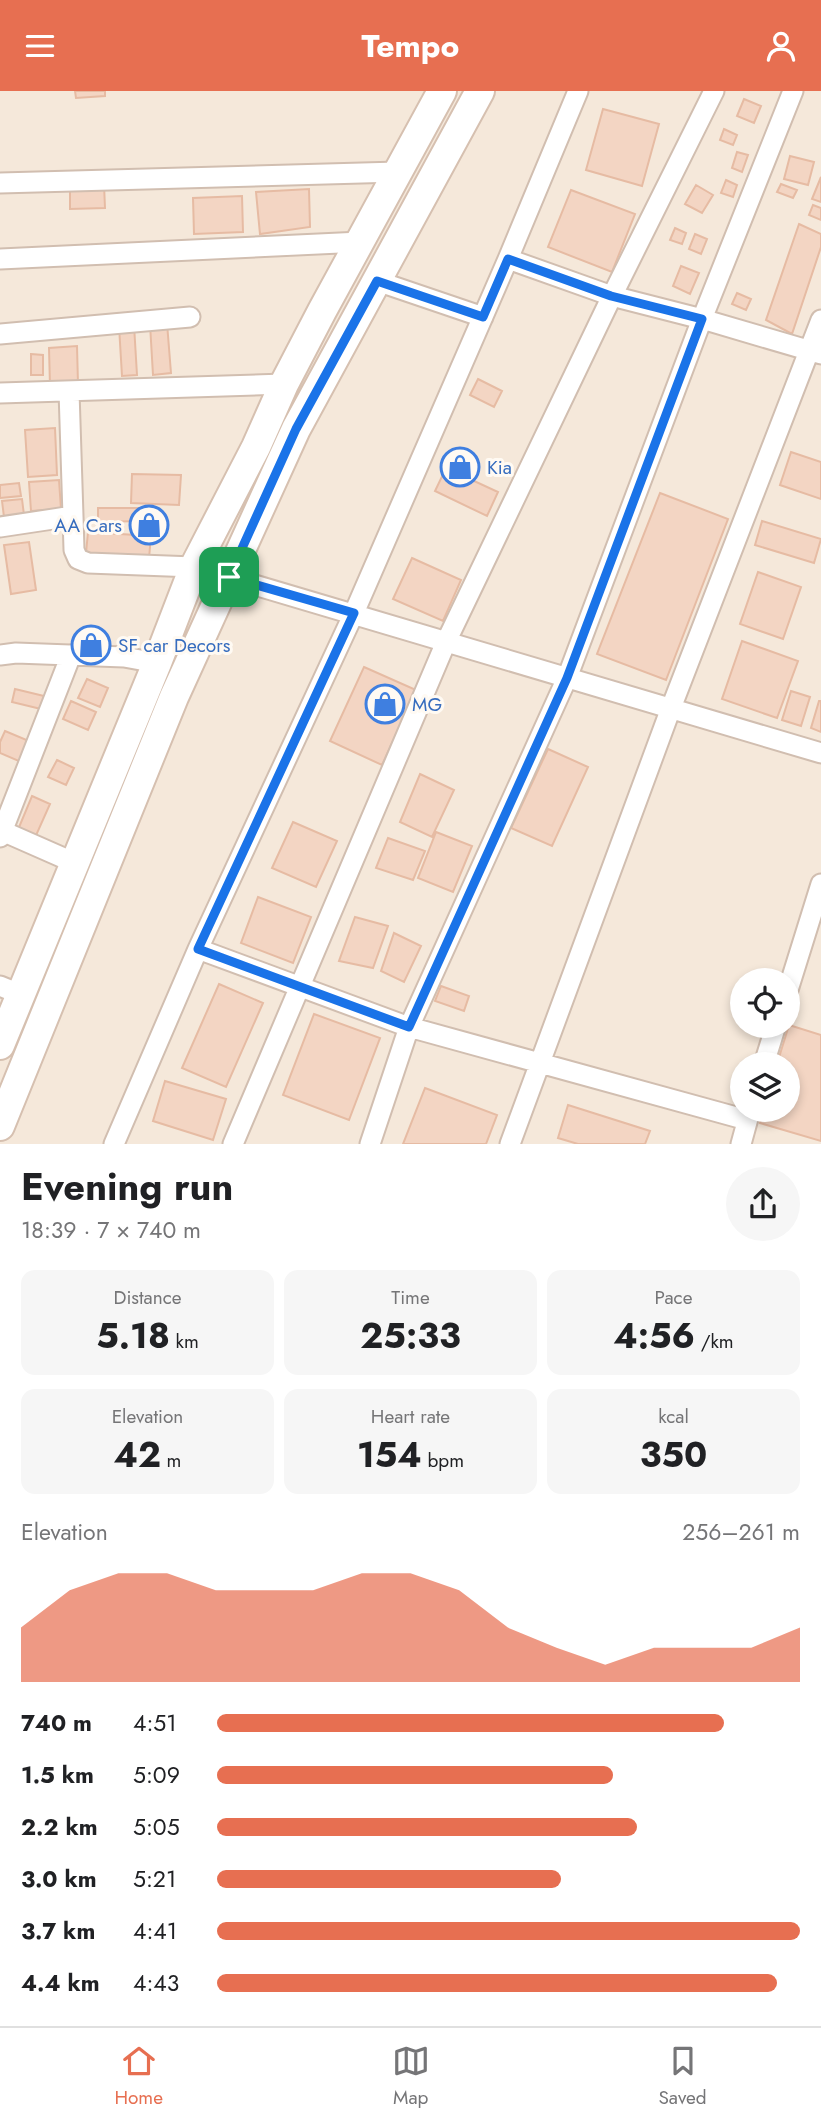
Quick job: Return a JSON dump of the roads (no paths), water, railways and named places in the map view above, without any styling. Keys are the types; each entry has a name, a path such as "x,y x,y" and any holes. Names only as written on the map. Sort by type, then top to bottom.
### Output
{"main road":[{"path":"0,1045 11,990 75,863 194,567 256,447 284,384 442,91"},
{"path":"0,1126 174,697 296,429 480,91"}],"street":[{"path":"114,1144 198,949 354,613 578,91"},
{"path":"233,1144 446,642 611,296 713,91"},
{"path":"370,1144 409,1027 567,678 702,319 793,91"},
{"path":"0,183 398,171"},
{"path":"0,259 361,242"},
{"path":"508,259 611,296 816,352"},
{"path":"377,281 483,317"},
{"path":"0,334 190,317"},
{"path":"510,1144 671,708 816,352 821,320"},
{"path":"0,393 284,384"},
{"path":"68,391 74,550 78,559 88,563 194,567 821,753"},
{"path":"0,527 73,516"},
{"path":"0,655 16,653 124,657 157,663"},
{"path":"71,655 1,833 75,863"},
{"path":"795,968 821,884"},
{"path":"198,949 409,1027 730,1110"},
{"path":"741,1144 746,1122"}],"place":[{"name":"Kia","path":"460,467"},
{"name":"AA Cars","path":"149,525"},
{"name":"SF car Decors","path":"91,645"},
{"name":"MG","path":"385,704"}]}
